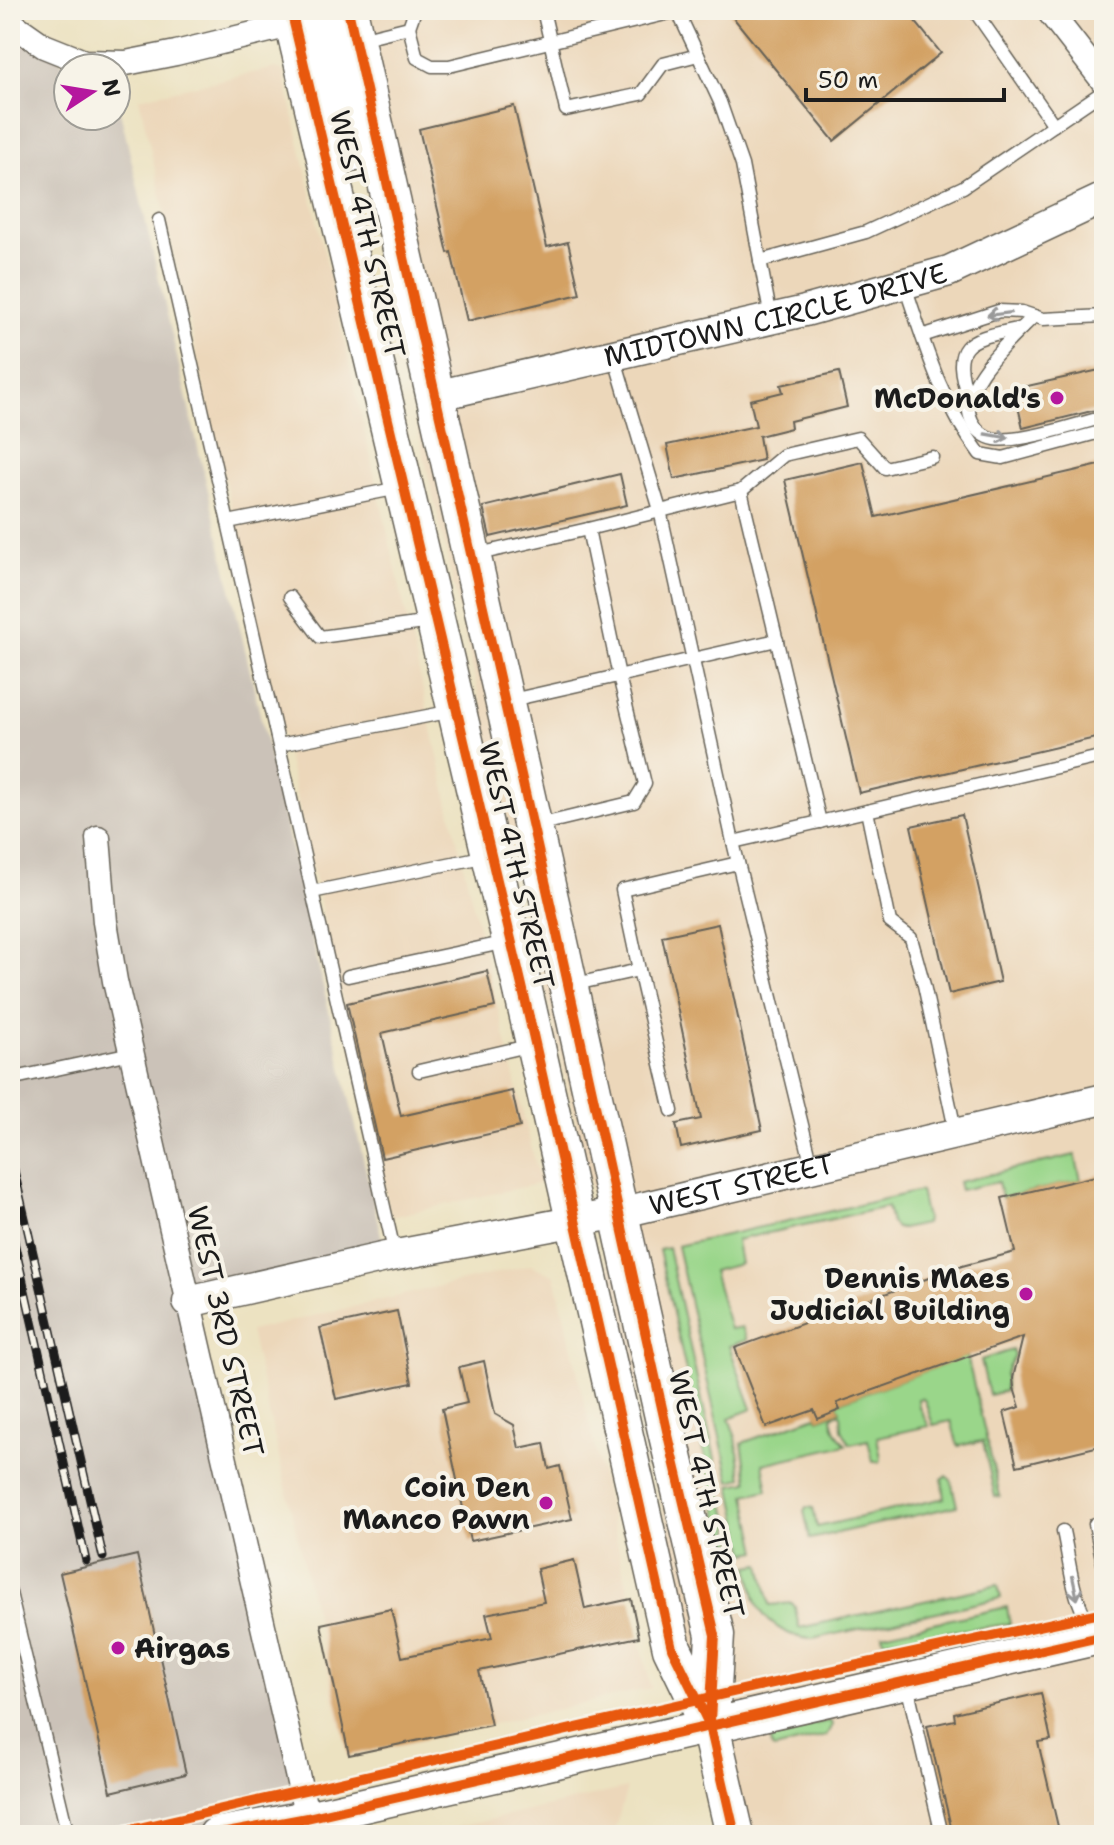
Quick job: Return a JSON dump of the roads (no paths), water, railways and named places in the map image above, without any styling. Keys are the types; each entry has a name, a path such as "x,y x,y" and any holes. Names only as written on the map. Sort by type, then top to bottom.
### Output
{"main road":[{"path":"301,15 403,377 435,396"},
{"name":"WEST 4TH STREET","path":"301,15 402,487 535,1045 672,1648 710,1726 735,1835"},
{"name":"WEST 4TH STREET","path":"351,25 715,1635 710,1726"},
{"path":"216,1835 309,1826 710,1726 1104,1638"}],"street":[{"path":"1048,10 1104,82"},
{"path":"10,19 44,46 84,62 126,63 176,53 301,15"},
{"name":"MIDTOWN CIRCLE DRIVE","path":"435,396 771,318 949,271 1104,198"},
{"name":"WEST 3RD STREET","path":"98,838 105,922 115,981 309,1826"},
{"name":"WEST STREET","path":"188,1302 395,1255 619,1213 1104,1099"}],"lane":[{"path":"415,10 409,27 417,58 432,66 449,66 677,11 720,102 742,165 771,318"},
{"path":"543,10 566,110 641,94 663,64 698,55"},
{"path":"974,10 1054,125"},
{"path":"351,25 409,27"},
{"path":"760,261 866,232 963,187 1104,91"},
{"path":"159,220 395,1255"},
{"path":"904,283 946,401 980,454 1003,458 1104,431"},
{"path":"922,336 999,311 1022,312 1043,319 1104,316"},
{"path":"969,399 978,379 999,351 1034,316"},
{"path":"1022,328 978,338 967,345 960,362 962,381 969,399 969,416 977,431 994,439 1016,439 1104,417"},
{"path":"613,353 660,510 733,842 812,1166"},
{"path":"471,556 741,491 784,455 858,438 885,468 932,457"},
{"path":"228,522 402,487"},
{"path":"741,491 820,822"},
{"path":"533,827 634,802 645,784 588,529"},
{"path":"290,597 320,637 435,621"},
{"path":"504,701 777,640"},
{"path":"279,745 456,711"},
{"path":"733,842 1104,756"},
{"path":"867,811 890,922 911,938 921,973 956,1134"},
{"path":"312,892 490,856"},
{"path":"672,1111 622,890 738,863"},
{"path":"348,976 510,941"},
{"path":"568,985 639,970"},
{"path":"419,1071 535,1045"},
{"path":"10,1079 131,1053"},
{"path":"1095,1524 1104,1568"},
{"path":"1063,1531 1078,1602 1088,1623 1104,1638"},
{"path":"10,1593 68,1835"},
{"path":"906,1681 942,1835"}],"railway":[{"path":"10,1153 103,1557"},
{"path":"10,1224 86,1561"}],"place":[{"name":"McDonald's","path":"1057,398"},
{"name":"Dennis Maes Judicial Building","path":"1026,1294"},
{"name":"Coin Den Manco Pawn","path":"546,1503"},
{"name":"Airgas","path":"118,1648"}]}
